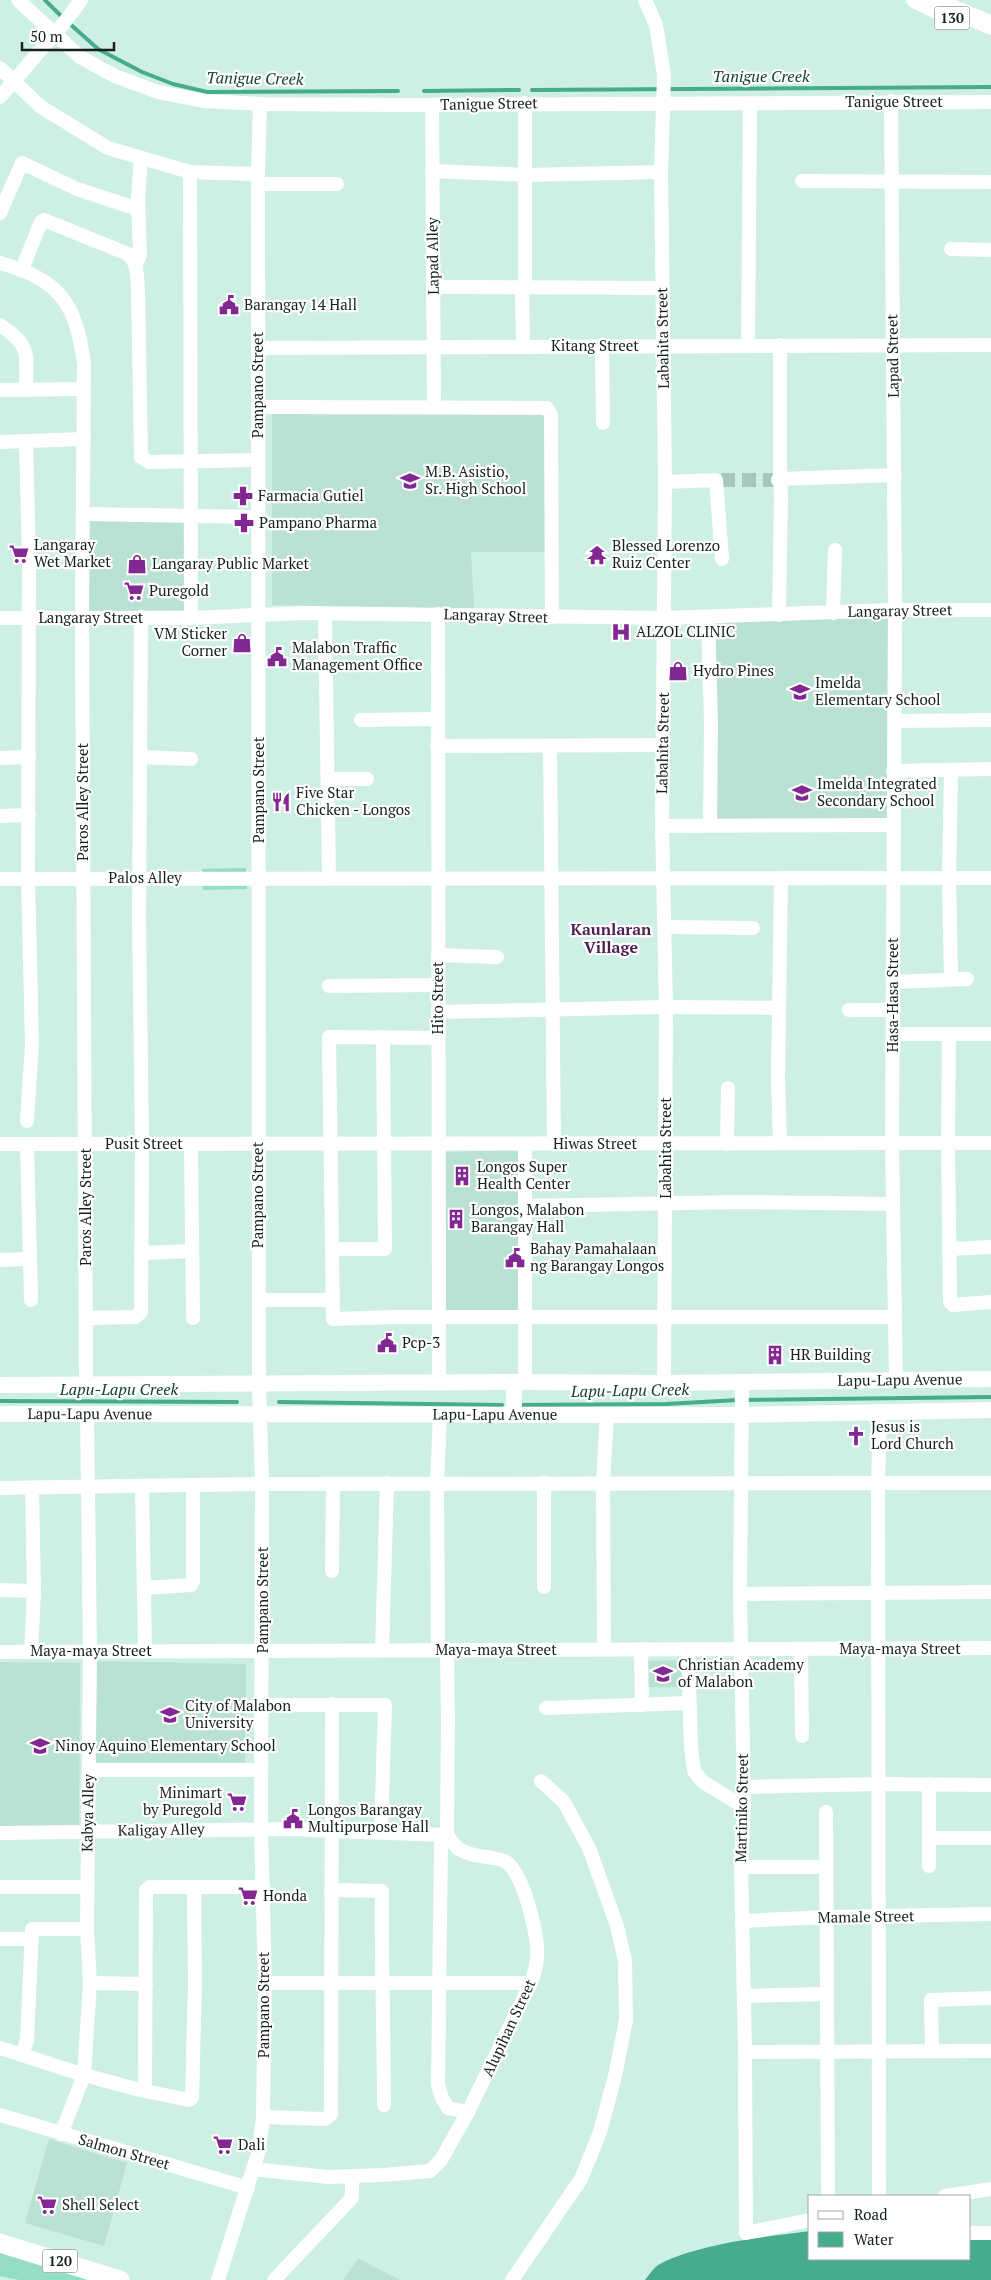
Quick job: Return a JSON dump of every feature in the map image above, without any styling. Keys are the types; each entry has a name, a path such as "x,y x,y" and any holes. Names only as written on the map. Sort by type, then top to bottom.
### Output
{"highway":[{"path":"931,0 991,25"},
{"name":"120","path":"0,2243 120,2280"}],"main road":[{"name":"130","path":"914,0 991,34"},
{"path":"950,17 956,0"},
{"name":"Lapu-Lapu Avenue","path":"0,1414 607,1414 896,1380 991,1379"},
{"path":"514,1415 520,1382"},
{"name":"Lapu-Lapu Avenue","path":"0,1384 664,1383 742,1398 880,1413 991,1410"}],"street":[{"name":"Tanigue Street","path":"18,0 80,58 115,76 158,92 205,101 260,104 432,105 663,98 750,104 991,102"},
{"path":"0,97 54,35 81,0"},
{"name":"Labahita Street","path":"645,0 656,26 664,75 661,172 665,482 662,826 666,1007 664,1383"},
{"path":"0,68 41,107 72,128 108,148 190,172 337,184"},
{"name":"Lapad Street","path":"891,102 896,610"},
{"path":"523,346 526,175 525,103"},
{"name":"Pampano Street","path":"218,2280 259,2150 263,2116 265,1983 261,1829 262,1484 258,1300 260,878 258,179 260,104"},
{"path":"748,345 750,104"},
{"name":"Lapad Alley","path":"432,105 434,406"},
{"path":"141,159 138,209 140,255 136,264 140,326 139,390 142,460 149,462 258,460"},
{"path":"0,212 22,163 77,189 138,209"},
{"path":"432,171 526,175 661,172"},
{"path":"190,172 191,618"},
{"path":"802,181 990,182"},
{"path":"22,269 41,222 44,220 128,254 136,264"},
{"path":"951,249 991,250"},
{"name":"Paros Alley Street","path":"0,263 22,269 46,282 61,297 73,314 80,334 84,364 82,619 86,1383"},
{"path":"433,287 661,288"},
{"path":"0,325 15,335 26,349 26,390"},
{"path":"779,615 780,345"},
{"name":"Kitang Street","path":"258,348 991,345"},
{"path":"602,346 603,423"},
{"path":"0,390 84,389"},
{"path":"258,407 434,406 543,408 551,413 552,617"},
{"path":"0,442 84,439"},
{"path":"26,441 29,618 28,877 32,1044 27,1121"},
{"path":"779,480 895,475"},
{"path":"665,482 719,480 722,559"},
{"path":"83,514 258,517"},
{"path":"833,613 835,550"},
{"name":"Langaray Street","path":"0,618 191,618 325,614 664,618 896,610 991,610"},
{"name":"Hasa-Hasa Street","path":"896,610 893,771 892,1143 896,1380"},
{"path":"325,614 329,878"},
{"name":"Hito Street","path":"438,614 439,1382"},
{"path":"86,1318 130,1318 140,1315 142,1144 141,617"},
{"path":"708,617 711,723 710,825"},
{"path":"361,720 437,719"},
{"path":"895,721 991,720"},
{"path":"437,746 664,745"},
{"path":"550,746 554,1144"},
{"path":"0,758 29,757"},
{"path":"140,758 191,759"},
{"path":"893,771 991,769"},
{"path":"951,979 949,878 952,771"},
{"path":"328,779 367,779"},
{"path":"0,816 29,815"},
{"path":"662,826 893,825"},
{"name":"Palos Alley","path":"0,879 28,877 140,879 439,877 552,879 664,877 991,878"},
{"path":"780,1144 779,1008 781,878"},
{"path":"665,927 753,928"},
{"path":"438,955 497,957"},
{"path":"893,982 967,979"},
{"path":"329,986 438,985"},
{"path":"438,1012 554,1008 779,1008"},
{"path":"849,1010 893,1010"},
{"path":"893,1034 991,1034"},
{"path":"949,1034 948,1143 951,1304 991,1302"},
{"path":"438,1038 329,1037 333,1319 894,1317"},
{"path":"332,1249 386,1249 383,1144 383,1037"},
{"path":"727,1144 728,1088"},
{"name":"Hiwas Street","path":"258,1144 991,1143"},
{"name":"Pusit Street","path":"0,1144 258,1144"},
{"path":"27,1144 31,1300"},
{"path":"191,1144 193,1318"},
{"path":"520,1382 525,1318 525,1144"},
{"path":"525,1206 739,1202 893,1204"},
{"path":"949,1249 991,1247"},
{"path":"141,1253 192,1251"},
{"path":"0,1260 30,1259"},
{"path":"258,1300 332,1300"},
{"name":"Martiniko Street","path":"742,1398 740,1594 744,1807 741,1867 746,2233 808,2220"},
{"name":"Kabya Alley","path":"61,2134 84,2075 90,1983 87,1929 90,1651 87,1413"},
{"path":"879,2195 880,1593 878,1483 880,1413"},
{"path":"440,1414 437,1483 442,1650 448,1720 445,1834 441,1841 438,2029 440,2091 448,2108 468,2112"},
{"path":"604,1649 603,1483 607,1414"},
{"path":"0,1488 437,1483 991,1483"},
{"path":"544,1483 544,1587"},
{"path":"332,1571 333,1484"},
{"path":"382,1650 387,1484"},
{"path":"144,1588 191,1585 194,1581 193,1485"},
{"path":"142,1487 145,1651"},
{"path":"32,1488 34,1591 32,1652"},
{"path":"0,1590 34,1591"},
{"path":"740,1594 991,1592"},
{"name":"Maya-maya Street","path":"0,1652 991,1648"},
{"path":"641,1649 642,1705"},
{"path":"688,1649 694,1771 703,1782 744,1807"},
{"path":"801,1649 802,1736"},
{"path":"546,1708 690,1703"},
{"path":"263,2116 324,2119 330,2114 332,1704"},
{"path":"262,1705 385,1705 381,1832"},
{"path":"89,1770 261,1770"},
{"path":"512,2280 581,2179 600,2132 615,2076 626,2020 625,1961 617,1926 589,1848 564,1802 541,1781"},
{"path":"929,1784 929,1866"},
{"path":"744,1787 991,1784"},
{"path":"826,1812 828,2195"},
{"name":"Kaligay Alley","path":"0,1832 297,1828 330,1832 445,1834"},
{"name":"Alupihan Street","path":"253,2169 328,2177 352,2176 430,2171 441,2160 468,2112 531,1983 536,1969 538,1950 532,1912 514,1870 506,1861 467,1853 458,1849 445,1834"},
{"path":"929,1838 991,1838"},
{"path":"741,1867 826,1867"},
{"path":"0,1887 88,1887"},
{"path":"145,2090 146,1890 150,1887 263,1887"},
{"path":"0,2048 84,2075 140,2090 189,2100 193,2095 194,1888"},
{"path":"331,1890 382,1891 381,1984 384,2018 384,2105"},
{"name":"Mamale Street","path":"742,1921 826,1917 991,1914"},
{"path":"22,2054 27,2040 32,1929 87,1929"},
{"path":"0,1939 32,1939"},
{"path":"90,1983 146,1984"},
{"path":"265,1983 531,1983"},
{"path":"744,1996 827,1994"},
{"path":"932,2051 932,2000 991,1998"},
{"path":"745,2052 991,2051"},
{"name":"Salmon Street","path":"0,2115 248,2188"},
{"path":"274,2280 349,2201 352,2197 352,2176"},
{"path":"952,2195 991,2189"},
{"path":"971,2233 991,2233"}],"shaded area":[{"name":"M.B. Asistio, Sr. High School","path":"272,409 548,410 549,552 471,552 474,609 272,605"},
{"name":"Langaray Public Market","path":"87,516 188,518 188,610 85,611"},
{"name":"Imelda Elementary School","path":"888,618 887,821 717,824 709,621"},
{"path":"246,868 247,889 203,890 202,869"},
{"path":"524,1150 523,1314 446,1314 446,1152"},
{"name":"Christian Academy of Malabon","path":"683,1660 684,1687 643,1687 643,1661"},
{"name":"City of Malabon University","path":"95,1661 246,1664 245,1769 94,1766"},
{"name":"Ninoy Aquino Elementary School","path":"0,1662 80,1663 79,1830 0,1830"},
{"path":"49,2139 127,2163 104,2246 25,2223"},
{"path":"0,2251 97,2280 19,2280 0,2276"},
{"path":"359,2259 400,2280 343,2280"}],"water":[{"path":"808,2231 808,2260 971,2260 971,2240 991,2240 991,2280 645,2280 660,2264 676,2257 714,2246"}],"waterway":[{"name":"Tanigue Creek","path":"45,0 61,16"},
{"name":"Tanigue Creek","path":"69,23 98,49 142,72 173,84 207,92 398,91"},
{"name":"Tanigue Creek","path":"532,90 991,87"},
{"name":"Tanigue Creek","path":"424,91 519,90"},
{"path":"745,1400 991,1397"},
{"name":"Lapu-Lapu Creek","path":"518,1405 666,1404 738,1400"},
{"name":"Lapu-Lapu Creek","path":"0,1401 237,1402"},
{"name":"Lapu-Lapu Creek","path":"279,1402 502,1405"}],"tunnel":[{"path":"721,480 778,480"}],"place":[{"name":"Barangay 14 Hall","path":"229,305"},
{"name":"M.B. Asistio, Sr. High School","path":"410,481"},
{"name":"Farmacia Gutiel","path":"243,496"},
{"name":"Pampano Pharma","path":"244,523"},
{"name":"Langaray Wet Market","path":"19,554"},
{"name":"Blessed Lorenzo Ruiz Center","path":"597,555"},
{"name":"Langaray Public Market","path":"137,564"},
{"name":"Puregold","path":"134,591"},
{"name":"ALZOL CLINIC","path":"621,632"},
{"name":"VM Sticker Corner","path":"242,643"},
{"name":"Malabon Traffic Management Office","path":"277,657"},
{"name":"Hydro Pines","path":"678,671"},
{"name":"Imelda Elementary School","path":"800,692"},
{"name":"Imelda Integrated Secondary School","path":"802,793"},
{"name":"Five Star Chicken - Longos","path":"281,802"},
{"name":"Longos Super Health Center","path":"462,1176"},
{"name":"Longos, Malabon Barangay Hall","path":"456,1219"},
{"name":"Bahay Pamahalaan ng Barangay Longos","path":"515,1258"},
{"name":"Pcp-3","path":"387,1343"},
{"name":"HR Building","path":"775,1355"},
{"name":"Jesus is Lord Church","path":"856,1436"},
{"name":"Christian Academy of Malabon","path":"663,1674"},
{"name":"City of Malabon University","path":"170,1715"},
{"name":"Ninoy Aquino Elementary School","path":"40,1746"},
{"name":"Minimart by Puregold","path":"237,1802"},
{"name":"Longos Barangay Multipurpose Hall","path":"293,1819"},
{"name":"Honda","path":"248,1896"},
{"name":"Dali","path":"223,2145"},
{"name":"Shell Select","path":"47,2205"}],"district":[{"name":"Kaunlaran Village","path":"611,938"}]}
